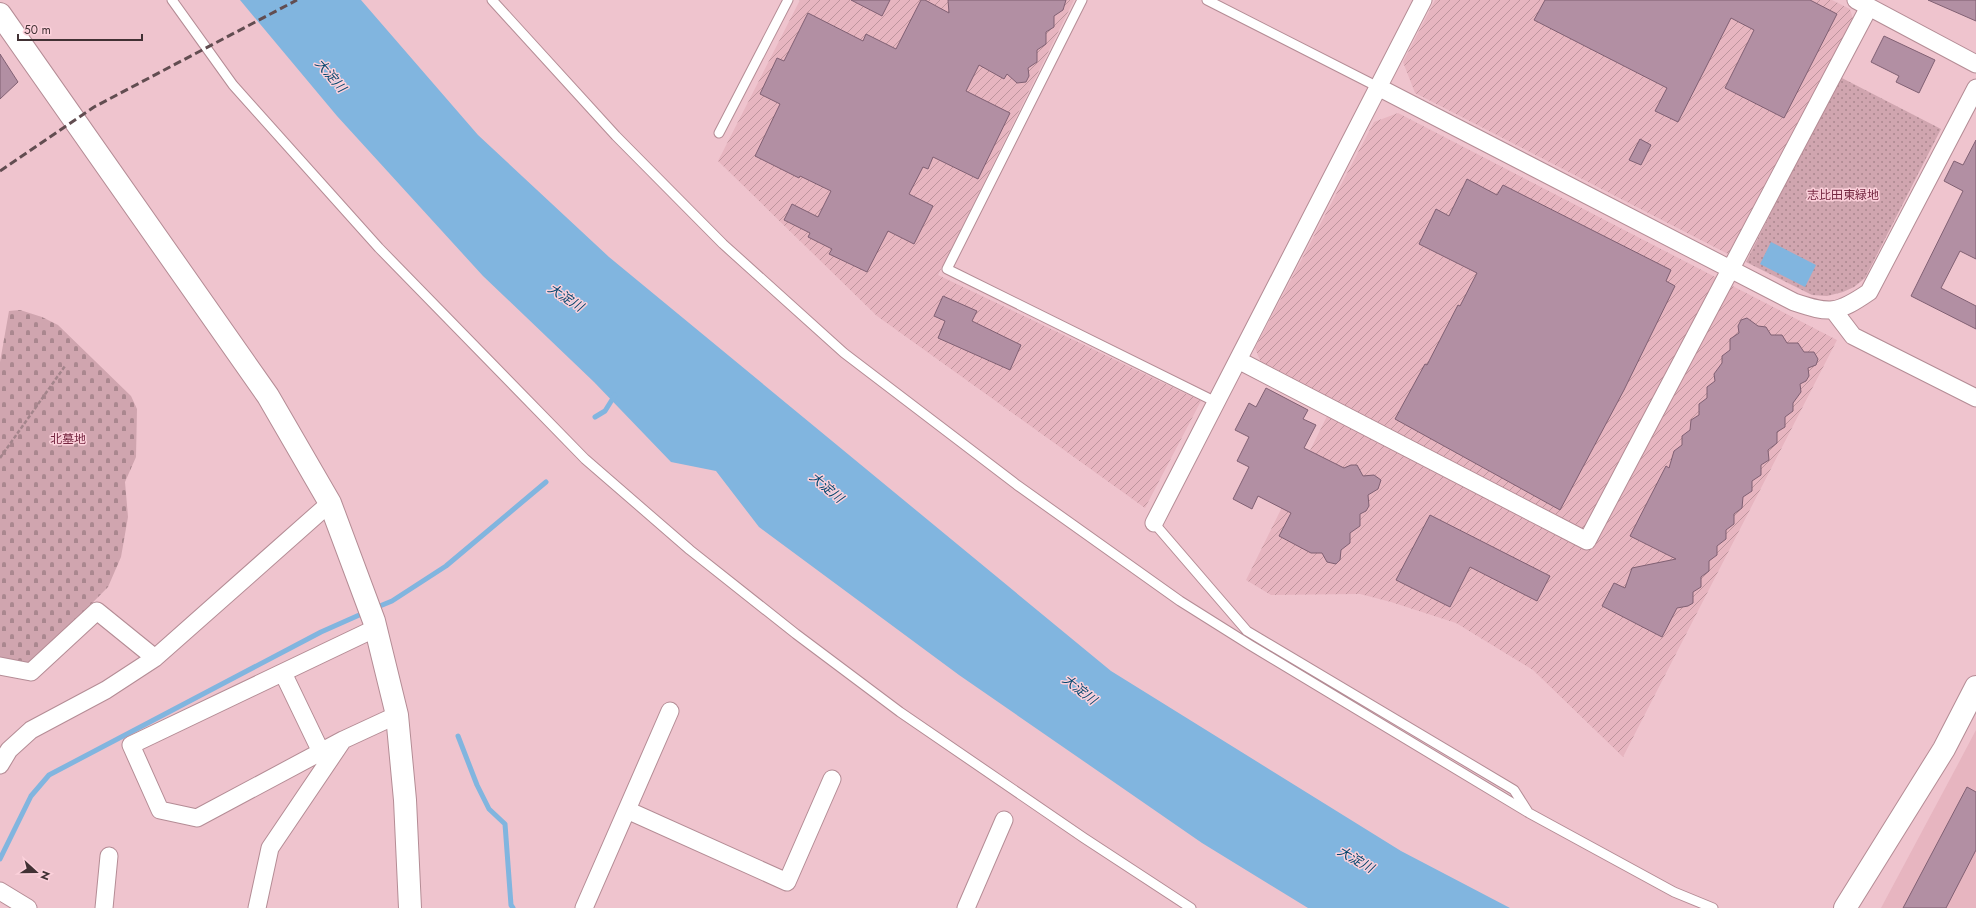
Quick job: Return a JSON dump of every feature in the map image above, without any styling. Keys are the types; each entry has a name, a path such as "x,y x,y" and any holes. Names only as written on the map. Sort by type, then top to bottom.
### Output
{"street":[{"path":"1154,523 1423,0"},
{"path":"1238,360 1587,541 1731,270 1862,3 1976,64"},
{"path":"0,14 268,396 330,503 375,625 397,715 405,800 410,908"},
{"path":"1378,87 1794,302 1821,311 1834,311 1851,304 1869,292 1976,88"},
{"path":"1834,311 1853,336 1976,398"},
{"path":"0,765 9,750 31,730 106,690 155,658 330,503"},
{"path":"0,666 31,672 97,611 155,658"},
{"path":"375,625 283,673 131,745 160,810 197,818 343,740 397,715"},
{"path":"283,673 321,752"},
{"path":"1845,908 1944,749 1976,687"},
{"path":"584,908 670,711"},
{"path":"258,908 270,848 343,740"},
{"path":"627,810 787,882 832,779"},
{"path":"966,908 1004,820"},
{"path":"104,908 109,856"},
{"path":"0,892 28,908"}],"lane":[{"path":"172,0 233,85 379,248 585,459 696,555 796,634 894,707 1084,838 1191,908"},
{"path":"492,0 616,136 723,244 844,353 1017,486 1180,601 1529,813 1674,892 1712,908"},
{"path":"719,133 788,0"},
{"path":"1082,0 947,269 1216,402"},
{"path":"1207,0 1378,87"},
{"path":"1154,523 1247,632 1514,790 1529,813"}],"path":[{"path":"0,458 65,366"}],"shaded area":[{"path":"800,0 1074,0 938,275 1201,401 1145,508 877,316 718,161"},
{"path":"1435,0 1832,0 1850,9 1853,19 1728,254 1415,93 1403,62"},
{"path":"1398,113 1837,340 1623,757 1533,670 1456,623 1391,602 1360,594 1271,595 1246,580 1334,402 1262,365 1255,348 1374,122"},
{"path":"1976,730 1976,908 1881,908 1957,766"}],"green space":[{"name":"志比田東緑地","path":"1840,77 1941,129 1865,278 1854,287 1843,292 1827,296 1812,295 1746,262"},
{"name":"北墓地","path":"20,310 42,317 58,325 131,396 137,409 136,457 125,482 128,517 121,557 108,587 47,649 27,664 0,660 0,362 9,311"}],"water":[{"name":"大淀川","path":"240,0 361,0 478,135 609,257 1111,671 1401,851 1510,908 1308,908 1202,843 959,675 759,527 716,471 671,462 594,382 483,276 337,116"},
{"path":"1771,242 1816,265 1805,287 1760,264"}],"building":[{"path":"851,0 890,0 882,16"},
{"path":"921,0 925,0 949,13 948,0 1066,0 1063,10 1054,16 1054,27 1046,32 1046,44 1037,50 1037,62 1028,68 1029,76 1026,82 1017,83 1007,74 1004,79 979,65 966,91 1010,113 978,179 933,157 928,169 923,167 909,194 933,206 914,244 888,231 867,272 829,254 832,249 808,237 810,233 784,220 792,204 818,217 831,191 800,176 799,178 755,156 780,104 760,94 777,58 784,61 808,13 863,41 866,34 896,49"},
{"path":"1545,0 1810,0 1837,14 1784,118 1725,88 1754,30 1731,18 1678,122 1655,111 1667,88 1534,20"},
{"path":"1928,0 1976,0 1976,21"},
{"path":"1884,36 1935,60 1919,93 1896,82 1899,76 1871,62"},
{"path":"0,54 18,82 0,99"},
{"path":"1640,139 1651,145 1641,165 1629,160"},
{"path":"1976,140 1976,259 1960,251 1941,288 1976,306 1976,329 1911,296 1963,191 1944,181 1954,161 1963,165"},
{"path":"1467,179 1497,195 1503,185 1671,270 1666,281 1675,286 1624,390 1560,510 1395,419 1425,364 1427,365 1458,305 1460,306 1477,273 1419,244 1436,209 1449,216"},
{"path":"943,296 977,311 972,321 1021,345 1010,370 938,338 945,321 934,316"},
{"path":"1747,318 1758,326 1766,327 1771,335 1782,335 1787,343 1798,343 1804,352 1814,352 1818,359 1816,365 1808,368 1809,376 1806,381 1800,384 1801,392 1793,403 1793,411 1785,417 1785,427 1777,432 1777,443 1768,450 1769,460 1761,465 1761,475 1752,481 1752,491 1743,497 1742,508 1734,514 1734,524 1726,530 1726,539 1717,546 1717,555 1709,561 1709,571 1701,577 1701,587 1693,592 1693,603 1688,606 1677,608 1662,637 1602,606 1614,583 1625,588 1632,568 1676,559 1630,536 1666,466 1669,468 1674,451 1682,445 1682,436 1690,430 1691,420 1699,415 1699,404 1707,398 1707,387 1715,381 1714,374 1722,363 1722,356 1730,350 1730,339 1739,333 1738,326 1741,320"},
{"path":"1266,388 1308,410 1303,419 1316,425 1304,448 1344,468 1351,465 1357,465 1363,476 1374,475 1381,480 1378,489 1368,495 1369,506 1366,511 1360,514 1360,526 1350,533 1350,543 1341,550 1340,560 1336,564 1327,562 1322,553 1311,553 1279,536 1291,513 1258,496 1252,509 1233,499 1249,467 1237,461 1249,437 1235,430 1249,403 1256,407"},
{"path":"1430,515 1550,576 1537,601 1470,567 1450,607 1396,580"},
{"path":"1967,787 1976,792 1976,850 1946,908 1903,908"}],"waterway":[{"path":"595,417 605,411 615,395"},
{"path":"375,608 392,601 446,566 546,482"},
{"path":"0,859 31,796 49,775 321,632 366,612"},
{"path":"458,736 477,785 489,809 505,824 511,905 513,908"}],"railway":[{"path":"0,171 94,107 297,0"}]}
